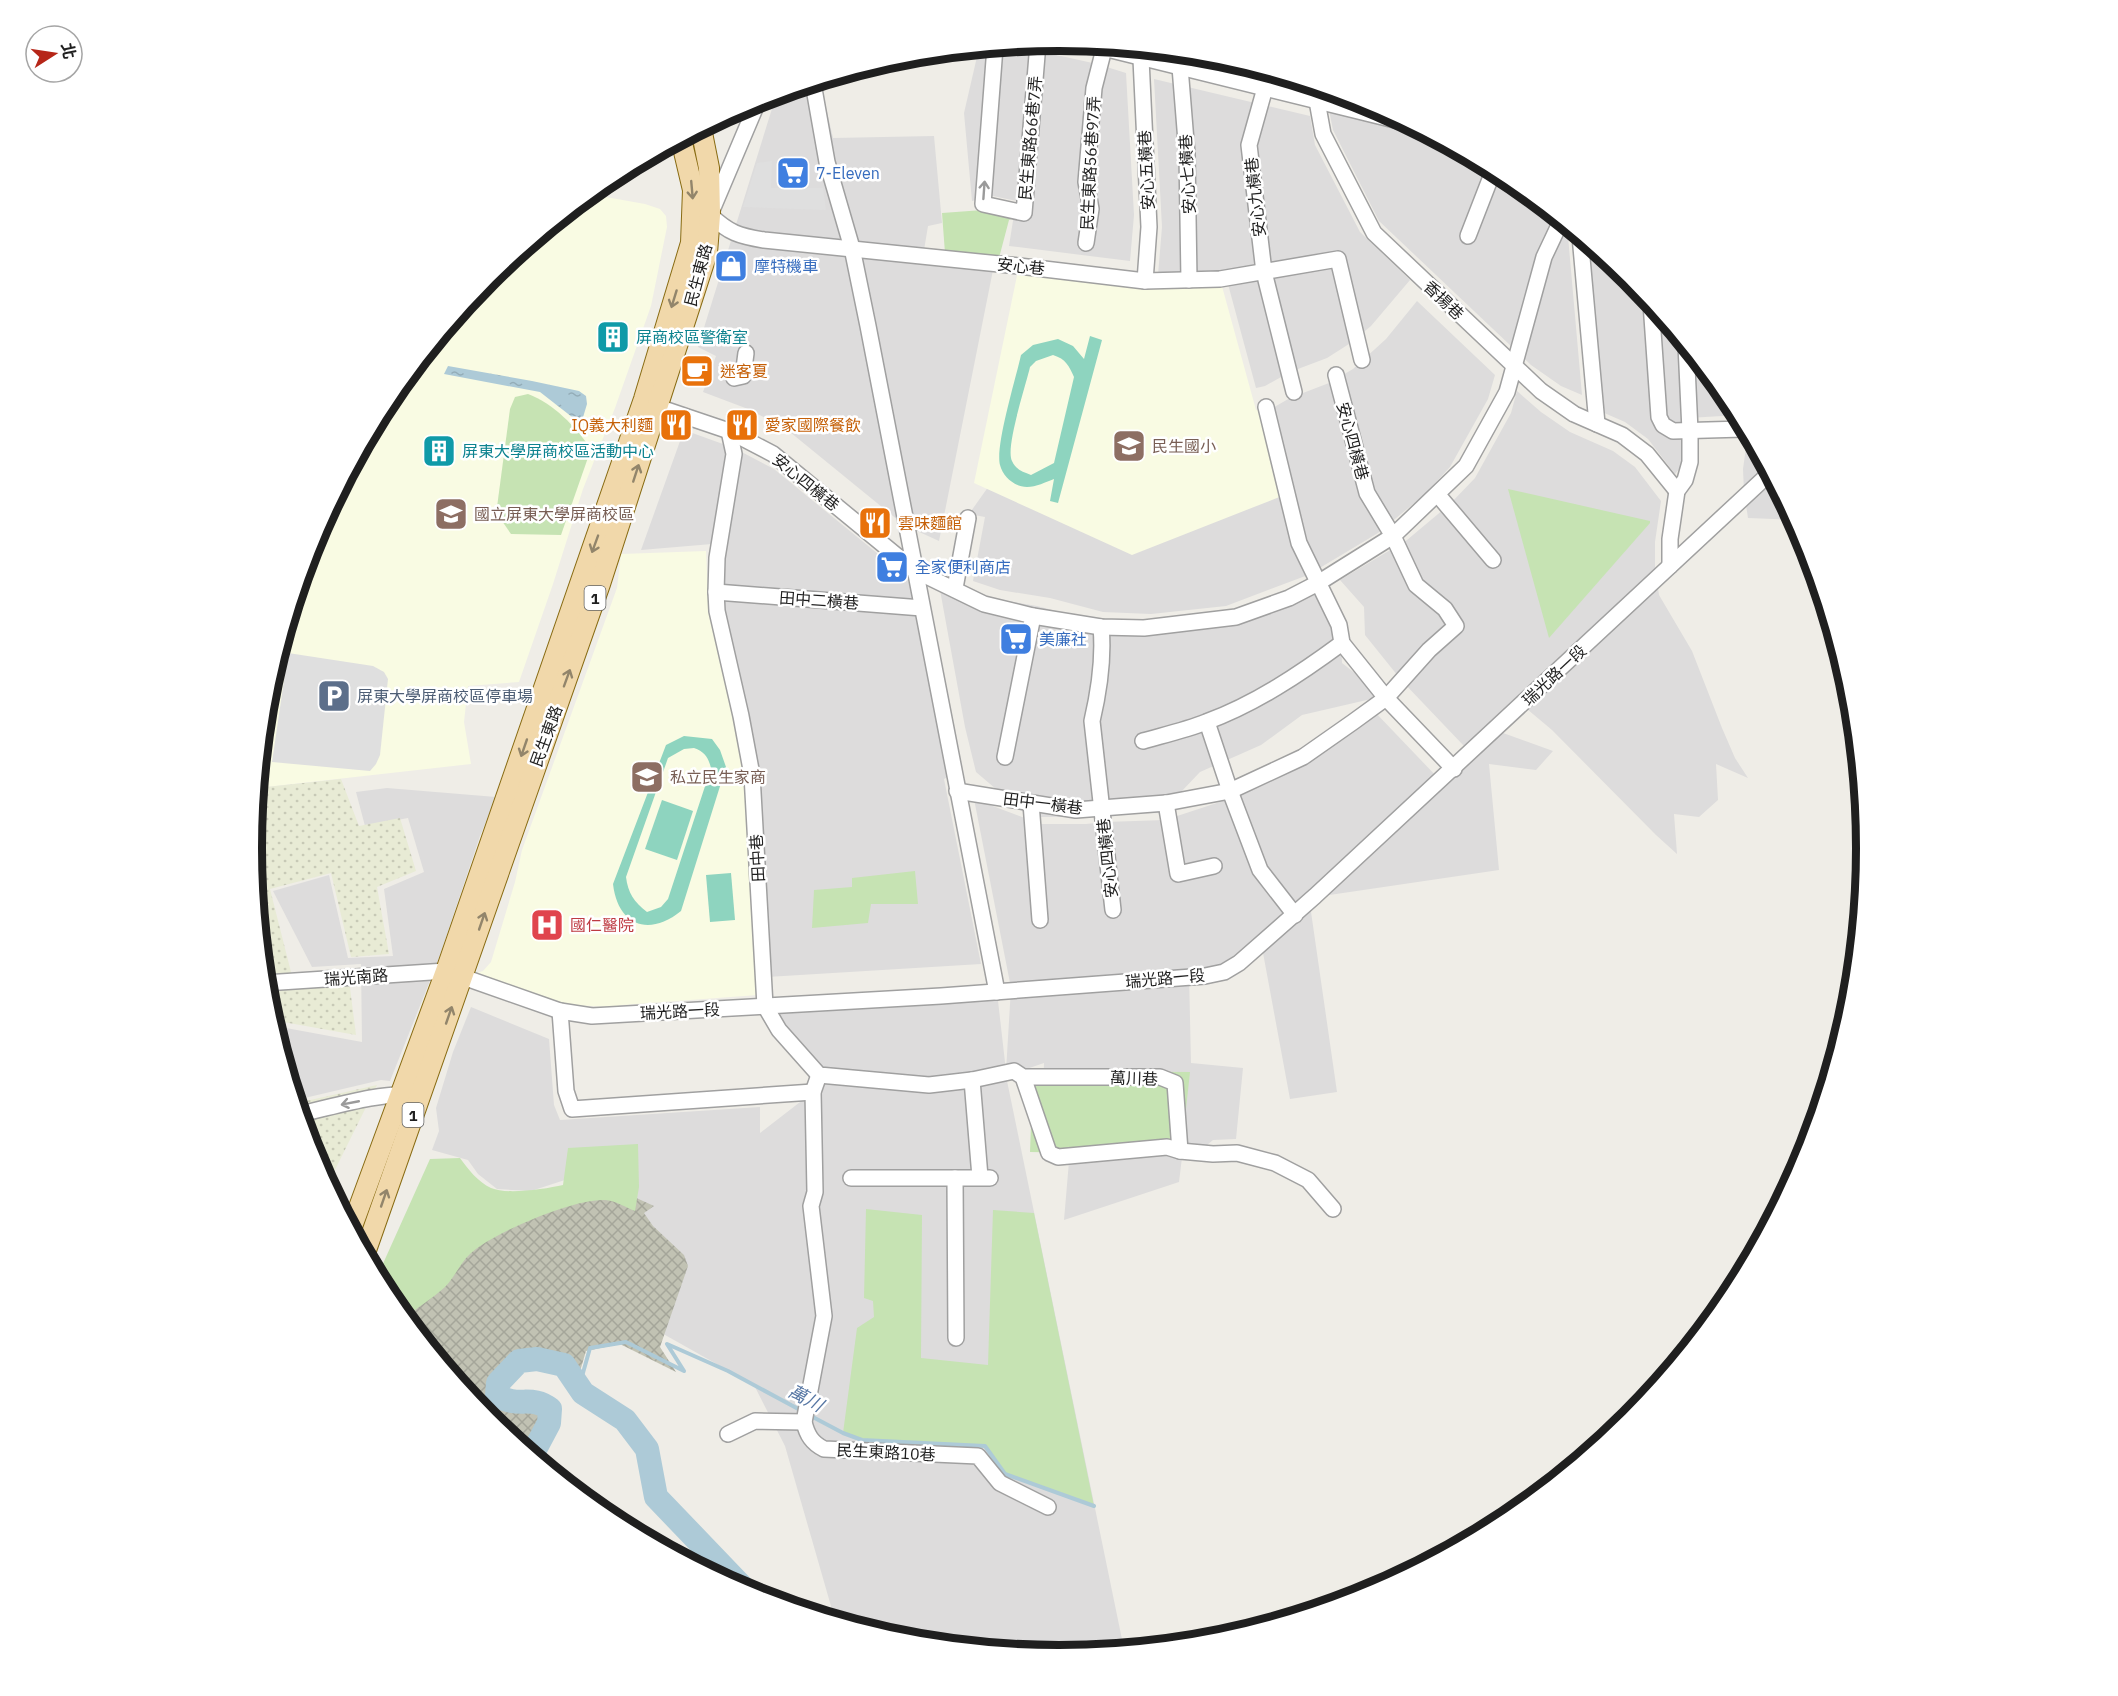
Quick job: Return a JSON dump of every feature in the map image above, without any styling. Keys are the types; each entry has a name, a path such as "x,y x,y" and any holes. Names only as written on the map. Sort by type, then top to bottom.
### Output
{"main road":[{"name":"1","path":"702,135 710,168 710,214"},
{"name":"1","path":"683,146 693,190 691,243"},
{"name":"民生東路","path":"651,403 707,253 710,214"},
{"name":"民生東路","path":"354,1220 400,1094 455,974 604,573 651,403 691,243"},
{"name":"民生東路","path":"368,1244 420,1097 455,974"}],"street":[{"name":"民生東路66巷7弄","path":"994,54 983,204 1024,213 1037,52"},
{"name":"民生東路56巷97弄","path":"1086,243 1091,209 1086,182 1094,88 1104,53"},
{"path":"1127,55 1317,101 1337,102"},
{"name":"安心五橫巷","path":"1140,59 1149,227 1145,281"},
{"name":"安心七橫巷","path":"1180,67 1187,154 1189,280"},
{"name":"安心九橫巷","path":"1265,88 1249,145 1264,273 1294,392"},
{"path":"814,90 827,162 852,248 997,992"},
{"name":"香揚巷","path":"1317,101 1323,134 1374,233 1541,391 1574,414 1622,435 1647,453 1677,491"},
{"name":"民生東路","path":"691,243 710,214 753,112"},
{"path":"1468,236 1491,178"},
{"name":"安心巷","path":"710,214 738,236 1145,281 1220,279 1338,259 1362,360"},
{"path":"1393,536 1466,466 1507,392 1544,257 1558,227"},
{"path":"1582,247 1597,424"},
{"path":"1652,316 1659,417 1663,425 1673,431 1737,429"},
{"path":"734,378 739,379 743,376 746,353"},
{"path":"1670,566 1670,538 1677,491 1685,480 1690,462 1687,358"},
{"name":"安心四橫巷","path":"1336,375 1367,493 1393,536 1416,585 1445,609 1456,626"},
{"name":"安心四橫巷","path":"651,403 729,431 772,454 914,570 984,604 1033,616 1101,627 1144,628 1236,617 1289,598 1318,583 1393,536"},
{"path":"1266,407 1299,543 1339,625 1342,643 1386,698 1454,769"},
{"name":"田中巷","path":"729,431 734,454 717,558 717,611 752,774 765,1006 779,1030 819,1075"},
{"name":"瑞光路一段","path":"455,974 560,1011 592,1016 997,992 1205,976 1224,972 1239,963 1295,915 1765,478"},
{"path":"1438,495 1493,560"},
{"path":"955,588 968,518"},
{"name":"田中二橫巷","path":"716,592 922,608"},
{"path":"1005,757 1033,616"},
{"name":"田中一橫巷","path":"957,790 1076,810 1166,803 1230,790 1303,757 1386,698 1430,650 1456,626"},
{"name":"安心四橫巷","path":"1101,627 1097,697 1092,721 1113,910"},
{"path":"1143,741 1207,722 1252,700 1305,671 1342,643"},
{"path":"1207,722 1260,870 1295,915"},
{"path":"1032,803 1040,920"},
{"path":"1166,803 1178,874 1214,866"},
{"name":"瑞光南路","path":"274,984 455,974"},
{"path":"560,1011 566,1091 572,1108 813,1092"},
{"path":"728,1434 754,1421 804,1422 824,1316 811,1206 815,1192 813,1092 819,1075 929,1085 1019,1074 1049,1153 1058,1157 1167,1147 1180,1151 1213,1154 1237,1153 1275,1163 1308,1180 1333,1209"},
{"name":"萬川巷","path":"1019,1074 1160,1077 1175,1083 1180,1151"},
{"path":"851,1178 985,1178 972,1080"},
{"path":"307,1112 400,1094 420,1097"},
{"path":"955,1178 956,1338"},
{"name":"民生東路10巷","path":"804,1422 807,1433 816,1445 824,1449 978,1456 1000,1483 1048,1507"}],"shaded area":[{"path":"1042,52 1126,73 1134,215 1130,261 1009,246 1015,208 1026,203 993,196 972,201 964,113 977,56"},
{"path":"1154,79 1310,116 1315,145 1360,232 1410,280 1371,326 1349,344 1327,358 1256,388 1225,273 1158,275 1162,227"},
{"path":"821,87 833,138 934,136 942,223 928,226 922,262 993,270 939,541 904,525 785,428 748,409 703,392 716,356 698,347 773,105"},
{"path":"1327,100 1364,112 1412,133 1458,158 1502,185 1568,236 1582,395 1561,386 1531,365 1379,221 1333,130"},
{"path":"772,161 771,188 823,188 826,210 743,207 757,163"},
{"name":"國立屏東大學屏商校區","path":"601,196 645,204 660,209 666,216 667,227 651,306 583,489 519,682 468,686 464,722 471,764 265,787 277,693 304,592 344,495 369,449 396,405 460,323 495,284 534,249"},
{"path":"1588,253 1623,284 1658,323 1691,363 1728,416 1688,418 1683,464 1675,474 1648,439 1625,422 1602,412"},
{"name":"民生國小","path":"1019,266 1220,279 1256,410 1266,407 1287,494 1132,555 974,483"},
{"path":"1417,301 1495,375 1488,399 1450,467 1424,495 1378,533 1308,575 1226,606 1151,614 1103,612 1050,598 1000,590 973,581 985,517 969,514 991,483 1264,413 1290,398 1329,383 1353,369 1386,339"},
{"path":"1517,391 1541,412 1570,432 1613,451 1635,467 1661,501 1655,542 1655,567 1659,595 1692,651 1735,758 1748,778 1716,764 1718,800 1699,817 1674,814 1677,854 1552,730 1515,699 1464,746 1402,681 1365,635 1364,607 1340,580 1407,540 1450,504 1475,478 1511,413"},
{"path":"684,430 734,448 774,469 905,576 920,600 953,774 944,779 981,964 767,977 723,614 712,544 641,550"},
{"path":"1746,445 1785,520 1748,518 1743,469"},
{"name":"私立民生家商","path":"706,551 712,620 735,718 745,776 758,995 613,1007 569,1005 476,973 483,971 491,962 522,850 617,588 621,554"},
{"path":"1314,581 1340,611 1342,663 1384,696 1302,715 1261,745 1200,772 1161,813 1029,817 976,772 965,727 940,590 1037,606 1094,621 1145,623 1226,614"},
{"name":"屏東大學屏商校區停車場","path":"288,653 373,666 384,672 388,679 380,755 370,771 272,762"},
{"path":"1373,710 1439,779 1492,729 1553,751 1536,770 1489,764 1499,870 1309,898 1337,1092 1290,1099 1261,942 1238,961 1189,974 1191,1063 1243,1068 1236,1139 1213,1140 1194,1156 1184,1141 1179,1182 1064,1220 1071,1138 1042,1138 1044,1063 1006,1076 1123,1642 1059,1645 955,1638 904,1630 833,1612 785,1446 754,1385 658,1331 571,1178 531,1191 497,1189 478,1174 468,1160 432,1150 439,1131 436,1108 453,1052 471,1007 549,1039 554,1105 560,1120 760,1107 760,1133 813,1092 818,1075 765,1006 997,992 1006,1071 1011,988 974,799 1041,824 1165,820 1229,799 1298,768 1345,735"},
{"path":"341,779 359,826 400,818 416,871 377,887 389,954 351,957 331,873 270,889 292,976 348,972 356,1035 281,1022 269,952 264,900 262,848 265,787"},
{"path":"387,788 496,797 480,836 439,958 390,1081 381,1080 302,1099 283,1027 362,1042 361,964 312,967 273,891 329,875 348,958 393,956 384,889 424,872 408,818 365,826 356,792"},
{"path":"377,1085 333,1175 323,1153 303,1102"},
{"path":"632,1196 654,1206 644,1213 653,1226 684,1255 688,1266 660,1347 676,1372 620,1344 586,1351 575,1388 561,1367 534,1361 517,1363 496,1384 496,1395 507,1402 538,1402 547,1409 546,1423 534,1447 495,1412 460,1373 411,1312 438,1291 464,1256 481,1242 581,1198"}],"green space":[{"path":"983,210 1016,217 1009,220 999,258 945,253 942,213"},
{"path":"1090,336 1102,340 1058,503 1050,501 1054,479 1023,487 1007,477 1000,465 1000,443 1021,355 1033,345 1058,339 1073,346 1084,359","holes":["1053,355 1066,363 1074,377 1054,463 1031,475 1018,469 1012,461 1011,443 1030,367 1036,361"]},
{"path":"528,394 538,398 563,417 591,449 561,535 511,534 500,518 497,507 510,409 515,397"},
{"path":"1508,489 1650,521 1549,638"},
{"path":"684,736 712,739 720,750 726,767 681,911 658,924 647,925 628,918 621,910 613,884 666,745","holes":["694,748 706,755 711,768 668,899 661,907 647,912 632,897 626,877 668,758 684,749"]},
{"path":"662,800 693,811 677,860 645,849"},
{"path":"915,871 918,904 871,904 868,923 812,928 814,890 852,887 852,878"},
{"path":"731,873 735,920 710,922 706,875"},
{"path":"1033,1071 1190,1072 1181,1155 1030,1152"},
{"path":"638,1144 639,1187 635,1211 605,1200 591,1201 534,1218 514,1227 470,1254 445,1287 412,1313 382,1267 430,1159 460,1158 478,1179 491,1188 526,1191 563,1185 568,1148"},
{"path":"866,1209 922,1215 921,1358 988,1365 993,1210 1034,1213 1094,1506 1005,1474 985,1446 862,1440 843,1433 857,1328 874,1317 873,1301 864,1298"}],"water":[{"path":"448,366 579,391 586,396 587,404 581,424 540,392 444,374"}],"waterway":[{"name":"萬川","path":"579,1387 590,1348 626,1342 684,1371 667,1344 728,1371 802,1411"},
{"path":"536,1448 549,1423 550,1409 537,1402 511,1401 497,1395 498,1383 519,1361 537,1359 564,1365 583,1393 625,1420 647,1449 656,1497 729,1573"},
{"name":"萬川","path":"809,1415 862,1440 985,1446 1005,1474 1094,1506"}],"place":[{"name":"7-Eleven","path":"793,173"},
{"name":"摩特機車","path":"731,266"},
{"name":"屏商校區警衛室","path":"613,337"},
{"name":"迷客夏","path":"697,371"},
{"name":"IQ義大利麵","path":"676,425"},
{"name":"愛家國際餐飲","path":"742,425"},
{"name":"民生國小","path":"1129,446"},
{"name":"屏東大學屏商校區活動中心","path":"439,451"},
{"name":"國立屏東大學屏商校區","path":"451,514"},
{"name":"雲味麵館","path":"875,523"},
{"name":"全家便利商店","path":"892,567"},
{"name":"美廉社","path":"1016,639"},
{"name":"屏東大學屏商校區停車場","path":"334,696"},
{"name":"私立民生家商","path":"647,777"},
{"name":"國仁醫院","path":"547,925"}]}
